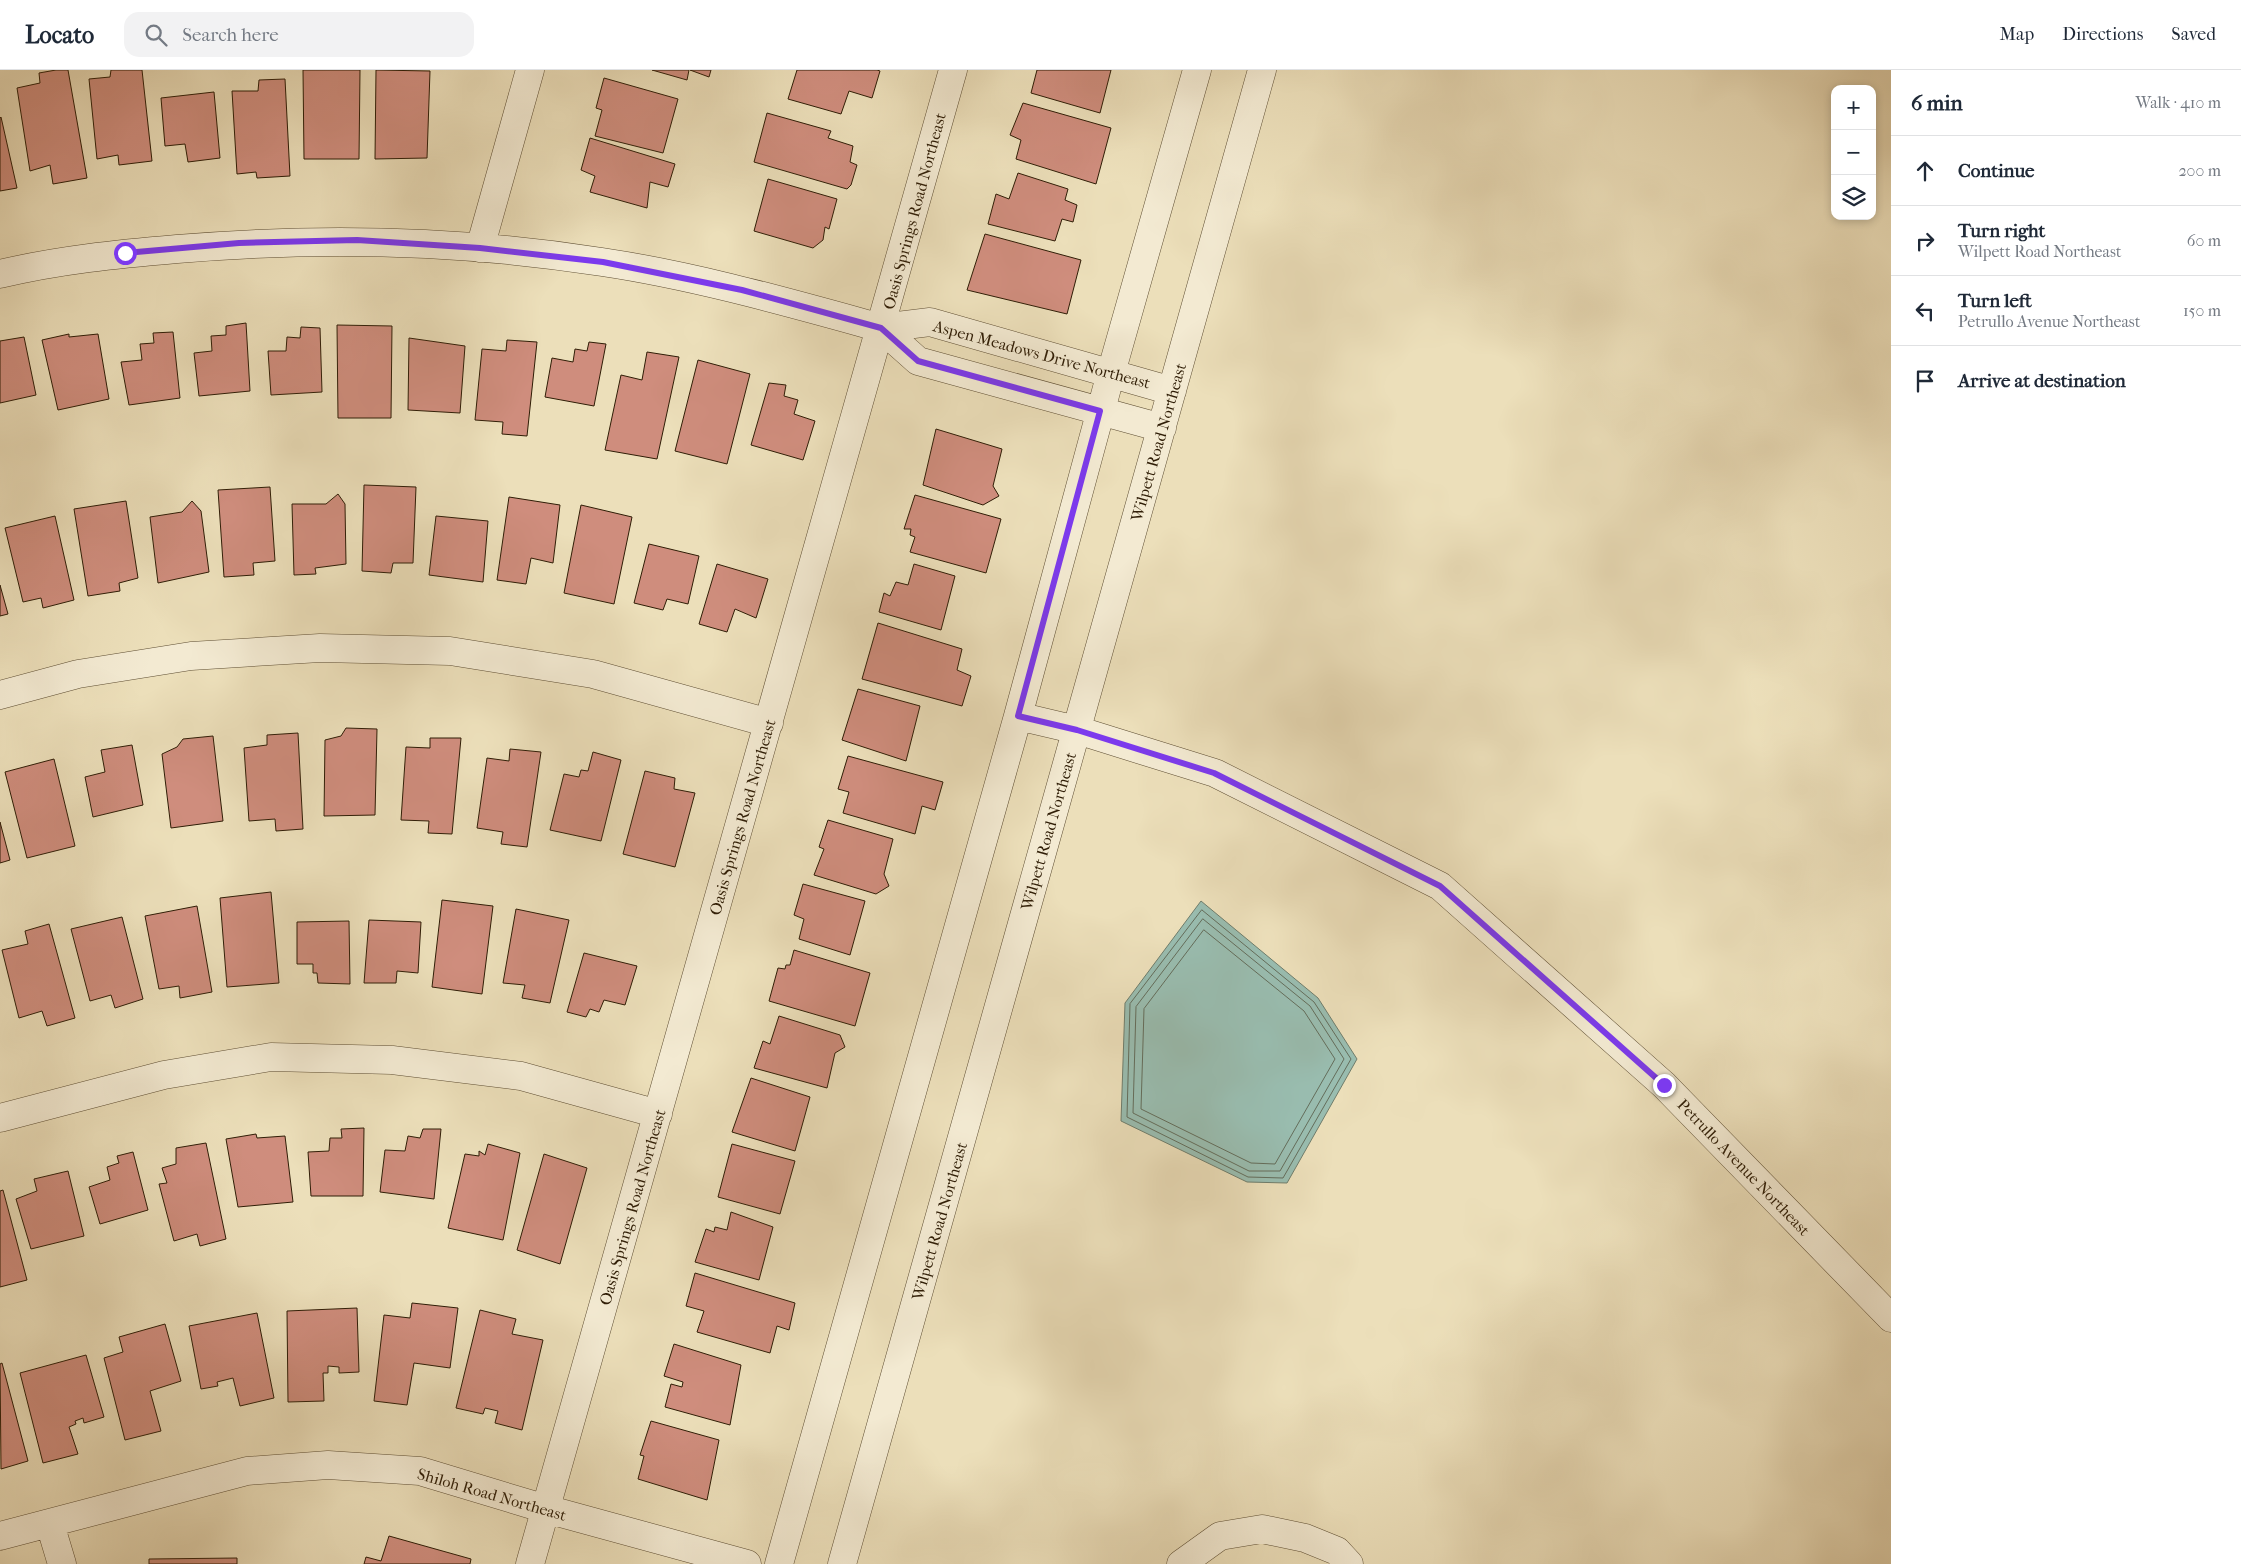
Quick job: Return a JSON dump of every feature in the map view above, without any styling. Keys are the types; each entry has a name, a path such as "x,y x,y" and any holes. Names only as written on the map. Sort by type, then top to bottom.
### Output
{"street":[{"path":"480,248 530,70"},
{"name":"Oasis Springs Road Northeast","path":"530,1564 953,70"},
{"path":"779,1564 1018,716 1110,372 1197,70"},
{"name":"Wilpett Road Northeast","path":"842,1564 1262,70"},
{"name":"Aspen Meadows Drive Northeast","path":"0,274 23,268 125,253 239,243 357,240 480,248 603,262 742,290 881,328 930,322 1172,391"},
{"name":"Aspen Meadows Drive Northeast","path":"881,328 918,361 1162,428"},
{"path":"0,695 78,674 192,656 320,648 440,651 593,674 769,723"},
{"name":"Petrullo Avenue Northeast","path":"1018,716 1077,730 1214,773 1440,886 1664,1085 1891,1318"},
{"path":"0,1118 164,1075 271,1057 392,1060 521,1076 658,1114"},
{"name":"Shiloh Road Northeast","path":"0,1536 247,1470 328,1465 420,1471 546,1509 748,1564"},
{"path":"50,1524 62,1564"},
{"path":"1180,1564 1220,1536 1262,1529 1305,1538 1337,1551 1349,1564"}],"water":[{"path":"1201,901 1318,998 1357,1059 1287,1183 1247,1182 1121,1121 1125,1003"}],"building":[{"path":"68,70 87,178 53,184 50,165 30,171 17,88 40,83 39,73"},
{"path":"111,70 142,70 152,161 119,165 118,155 97,159 89,79 110,77"},
{"path":"303,70 360,70 359,159 304,159"},
{"path":"376,70 430,71 427,158 375,159"},
{"path":"652,70 689,70 687,80"},
{"path":"690,70 711,70 709,77"},
{"path":"797,70 880,71 872,98 849,91 841,114 788,99"},
{"path":"1037,70 1111,70 1100,113 1031,93"},
{"path":"604,78 678,99 663,153 595,136 602,110 596,108"},
{"path":"285,79 290,176 257,178 256,172 237,174 232,91 258,91 259,80"},
{"path":"214,92 220,158 188,162 185,144 165,146 161,98"},
{"path":"1023,103 1111,128 1096,184 1016,159 1021,140 1010,135"},
{"path":"767,113 831,131 828,138 853,146 850,162 857,165 851,185 847,189 754,162"},
{"path":"0,118 17,188 0,191"},
{"path":"590,138 675,164 668,187 650,182 647,208 590,192 595,176 581,170"},
{"path":"1018,173 1068,189 1065,200 1077,205 1073,222 1062,219 1055,241 988,224 996,194 1009,199"},
{"path":"768,179 837,199 829,229 825,227 823,240 813,248 754,231"},
{"path":"985,234 1081,260 1067,314 967,290"},
{"path":"246,323 250,391 199,396 194,353 212,351 211,336 226,335 226,326"},
{"path":"337,325 392,326 391,418 338,418"},
{"path":"301,327 320,328 322,392 271,395 268,351 286,351 287,337 300,338"},
{"path":"173,332 180,398 129,405 121,362 142,360 140,344 154,343 153,333"},
{"path":"69,334 69,337 98,334 109,399 58,410 42,340"},
{"path":"24,337 36,395 0,403 0,341"},
{"path":"409,338 465,346 460,413 408,410"},
{"path":"507,340 537,342 527,436 502,434 503,422 475,420 482,349 506,351"},
{"path":"589,342 606,344 594,406 545,397 552,358 573,362 575,349 587,351"},
{"path":"647,352 679,357 657,459 605,450 621,375 642,380"},
{"path":"698,360 750,374 727,464 675,451"},
{"path":"769,383 786,385 784,396 798,400 794,414 815,421 803,460 751,445"},
{"path":"936,429 1002,449 993,486 999,496 983,505 923,485"},
{"path":"364,485 416,487 413,563 393,563 391,573 362,571"},
{"path":"270,487 275,561 253,563 254,575 224,577 218,490"},
{"path":"338,494 345,504 346,564 315,568 316,574 294,575 292,504 326,504"},
{"path":"915,495 1001,519 986,573 910,552 915,537 910,535 911,529 904,529"},
{"path":"509,497 560,505 553,563 531,558 526,584 497,580"},
{"path":"126,501 138,578 119,583 120,591 88,596 74,509"},
{"path":"192,501 201,511 209,572 158,583 150,517 182,512"},
{"path":"581,505 632,517 614,604 564,593"},
{"path":"55,516 74,600 43,608 41,598 23,602 5,528"},
{"path":"436,516 488,521 483,582 429,575"},
{"path":"649,544 699,556 688,604 667,599 663,610 634,603"},
{"path":"717,564 768,579 756,618 735,609 727,632 699,624"},
{"path":"914,564 955,576 941,630 879,612 884,593 890,596 896,582 908,585"},
{"path":"0,585 8,614 0,616"},
{"path":"878,623 962,649 957,670 971,676 962,706 862,679"},
{"path":"858,689 920,706 906,761 842,740"},
{"path":"346,728 377,729 375,815 324,816 325,740 341,736"},
{"path":"298,733 303,829 276,831 275,819 249,821 244,748 267,745 267,735"},
{"path":"213,736 223,821 171,828 162,754 177,747 183,739"},
{"path":"430,738 461,738 452,834 428,833 429,821 401,820 406,747 430,748"},
{"path":"132,745 143,805 93,817 85,777 105,772 101,750"},
{"path":"510,749 541,752 527,847 501,844 503,832 477,828 487,758 509,761"},
{"path":"593,752 621,760 601,841 550,830 564,774 579,777 581,770 588,771"},
{"path":"848,756 943,782 935,810 922,806 915,834 843,813 849,792 838,789"},
{"path":"54,759 75,846 27,858 5,772"},
{"path":"645,771 675,778 674,789 695,793 675,867 623,854"},
{"path":"828,820 893,839 884,874 889,886 876,894 814,875 824,849 819,847"},
{"path":"0,822 10,860 0,863"},
{"path":"803,884 865,901 850,955 799,939 804,919 794,915"},
{"path":"271,892 279,983 227,987 220,898"},
{"path":"442,900 493,906 482,994 432,987"},
{"path":"197,906 212,992 180,998 179,986 159,989 145,916"},
{"path":"516,909 569,920 550,1003 522,998 525,985 503,983"},
{"path":"122,917 143,999 115,1008 111,995 90,1001 71,929"},
{"path":"369,920 421,922 418,973 397,971 396,983 364,983"},
{"path":"349,921 350,984 318,983 317,973 313,973 313,964 297,964 297,922"},
{"path":"49,924 75,1018 47,1026 42,1011 19,1018 2,950 28,944 25,931"},
{"path":"794,950 870,973 855,1026 769,1001 778,968 785,969 786,965 790,965"},
{"path":"584,953 637,966 625,1005 604,1000 599,1012 590,1009 586,1017 567,1012"},
{"path":"779,1016 840,1035 845,1047 835,1053 827,1088 754,1068 763,1041 770,1044"},
{"path":"751,1078 810,1097 795,1151 732,1132"},
{"path":"364,1128 363,1196 311,1196 308,1152 329,1151 330,1138 342,1138 341,1129"},
{"path":"423,1129 441,1129 434,1199 380,1192 385,1150 405,1151 408,1136 420,1138"},
{"path":"256,1134 257,1138 285,1136 293,1202 238,1207 226,1139"},
{"path":"206,1143 226,1239 200,1246 197,1234 174,1241 159,1184 167,1183 162,1168 176,1164 176,1148"},
{"path":"488,1144 520,1153 503,1240 448,1228 465,1154 479,1156 479,1151 485,1155"},
{"path":"732,1144 795,1161 780,1214 718,1197"},
{"path":"133,1152 148,1210 100,1224 89,1187 110,1180 107,1167 119,1163 117,1156"},
{"path":"544,1154 587,1168 560,1264 517,1250"},
{"path":"68,1171 84,1236 31,1249 16,1199 37,1191 34,1179"},
{"path":"3,1190 27,1280 0,1287 0,1191"},
{"path":"731,1212 773,1227 759,1280 695,1262 706,1229 714,1232 715,1227 727,1230"},
{"path":"695,1273 795,1303 789,1330 777,1326 770,1353 697,1332 704,1311 686,1306"},
{"path":"412,1303 458,1308 450,1368 414,1363 407,1405 374,1401 384,1315 410,1318"},
{"path":"357,1308 359,1372 339,1373 339,1367 328,1366 328,1373 323,1373 324,1401 288,1402 287,1311"},
{"path":"480,1310 516,1319 512,1334 543,1340 522,1430 495,1423 498,1411 485,1408 483,1414 456,1408"},
{"path":"257,1313 274,1398 240,1406 233,1378 217,1382 218,1386 201,1389 189,1326"},
{"path":"165,1324 181,1381 150,1391 161,1431 125,1440 104,1358 123,1352 119,1337"},
{"path":"674,1344 741,1365 730,1425 665,1407 671,1384 682,1387 683,1382 664,1376"},
{"path":"86,1355 104,1417 84,1423 83,1418 75,1421 76,1424 69,1427 78,1454 43,1463 20,1373"},
{"path":"2,1363 28,1461 1,1469 0,1364"},
{"path":"651,1421 719,1440 707,1500 638,1479 644,1456 640,1455"},
{"path":"389,1536 471,1559 470,1564 364,1564 366,1557 381,1561"},
{"path":"237,1558 237,1564 149,1564 149,1559"}],"route":[{"path":"125,253 239,243 357,240 480,248 603,262 742,290 881,328 918,361 1100,411 1018,716 1077,730 1214,773 1440,886 1664,1085"}]}
